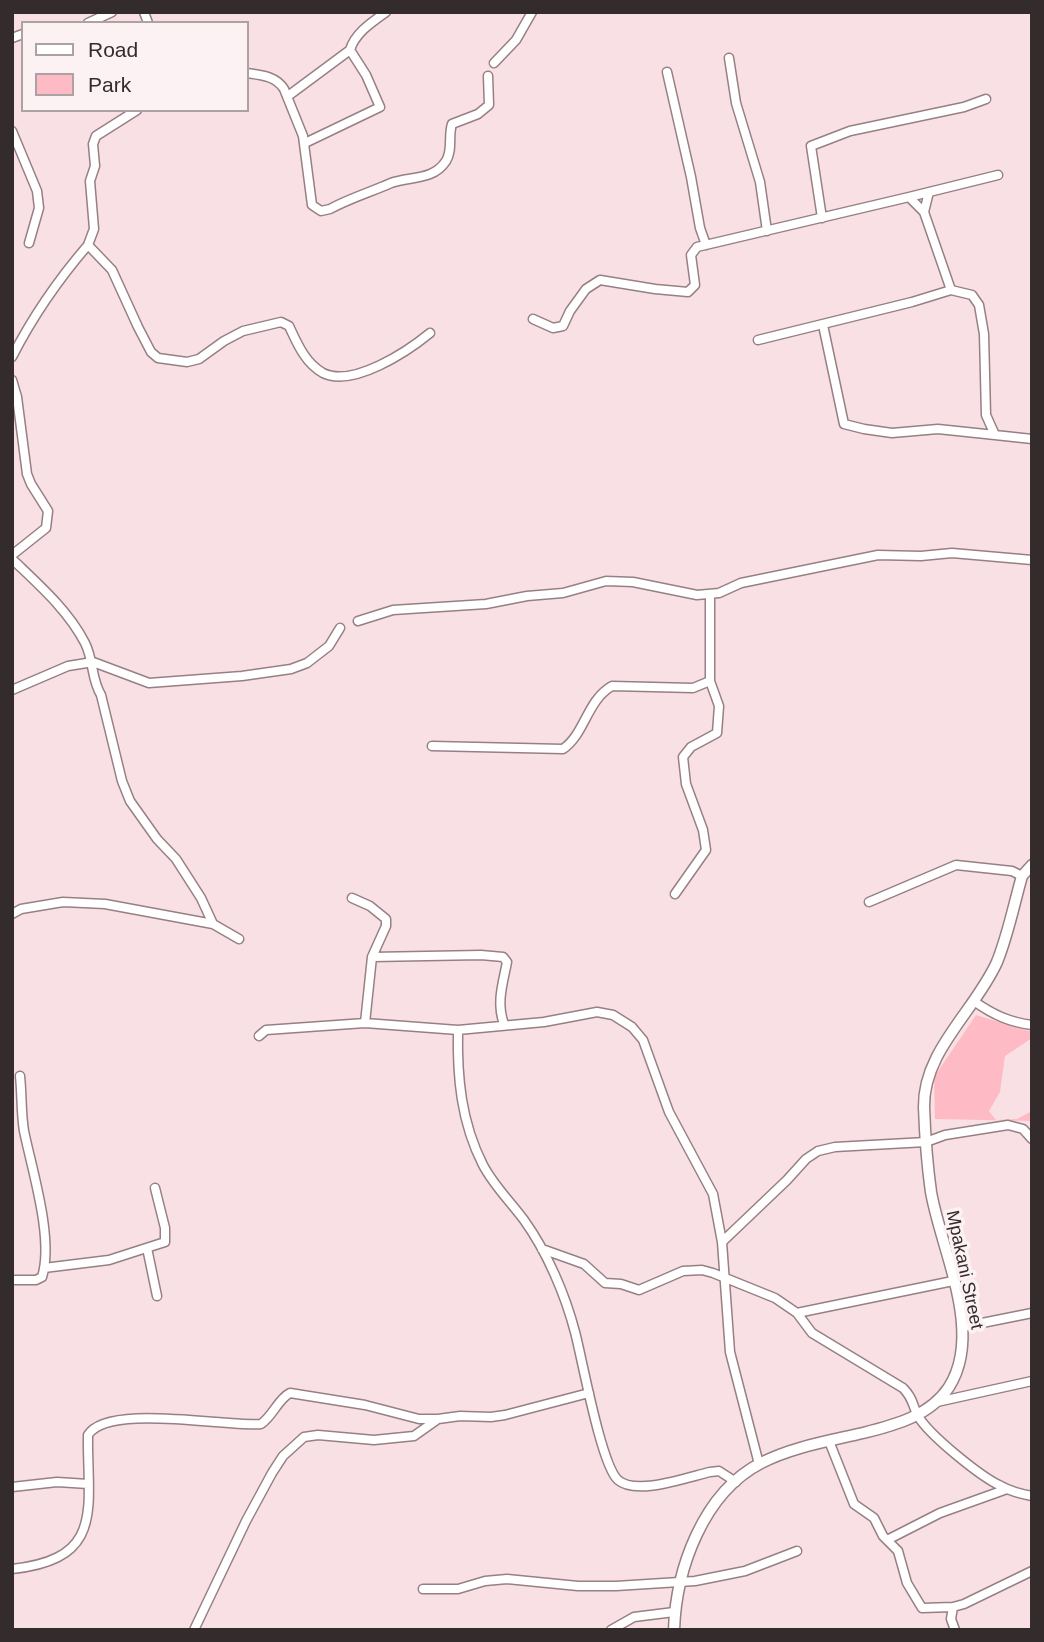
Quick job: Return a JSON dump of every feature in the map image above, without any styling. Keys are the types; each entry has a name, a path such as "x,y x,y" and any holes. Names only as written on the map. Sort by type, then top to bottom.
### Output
{"street":[{"path":"92,21 112,12"},
{"path":"288,96 349,50 366,27 386,12"},
{"path":"494,63 516,40 532,12"},
{"path":"304,143 380,107 366,75 349,50"},
{"path":"729,58 736,103 760,182 766,231"},
{"path":"667,72 700,228 706,245"},
{"path":"248,73 280,83 288,96 304,143 312,205 321,211 394,182 431,175 448,157 452,124 478,114 489,105 491,98 488,76"},
{"path":"822,218 811,146 850,131 964,107 986,99"},
{"path":"12,356 53,286 88,245 94,229 90,181 95,166 93,144 96,136 134,112"},
{"path":"12,131 37,191 39,208 30,243"},
{"path":"533,319 553,328 563,326 586,289 600,280 688,292 695,285 692,251 697,247 998,175"},
{"path":"924,212 929,192"},
{"path":"909,197 924,212 951,290"},
{"path":"88,245 112,270 152,352 158,358 169,361 187,362 199,359 243,331 281,322 289,326 308,361 321,372 338,376 362,372 383,364 410,350 430,333"},
{"path":"758,340 951,290 972,295 979,304 984,334 986,415 995,435"},
{"path":"822,325 844,424 892,432 938,429 1032,439"},
{"path":"12,380 27,474 48,512 46,528 12,557 54,599 84,642 93,662 93,683 102,695 122,781 131,801 157,839 176,859 201,898 213,925"},
{"path":"358,621 393,610 486,604 527,596 563,593 606,581 633,582 696,595 719,593 741,583 867,556 952,553 1032,560"},
{"path":"675,894 706,850 703,830 686,784 683,757 691,747 717,733 719,706 710,681 710,594"},
{"path":"12,690 68,666 93,662 149,682 280,671 307,663 329,646 340,628"},
{"path":"432,746 563,749 572,743 595,702 612,686 693,688 710,681"},
{"path":"869,902 956,865 1012,872 1022,876"},
{"name":"Mpakani Street","path":"674,1630 679,1582 694,1540 721,1495 759,1464 778,1456 886,1427 918,1415 937,1402 958,1371 964,1339 954,1281 932,1192 924,1104 927,1082 934,1063 957,1025 975,1002 997,961 1022,876 1032,865"},
{"path":"352,898 370,906 386,919 386,926 372,957 365,1023"},
{"path":"12,914 21,909 70,902 105,904 213,925 239,939"},
{"path":"372,957 503,957 506,962 499,1001 504,1024"},
{"path":"975,1002 994,1016 1032,1025"},
{"path":"259,1036 266,1030 365,1023 458,1030 544,1022 597,1012 612,1015 632,1027 643,1040 669,1112 713,1194 722,1242 730,1352 759,1464"},
{"path":"458,1030 457,1069 460,1096 482,1164 497,1190 524,1220 542,1249 574,1328 612,1473 618,1480 640,1487 719,1471 736,1482"},
{"path":"12,1280 38,1279 42,1277 44,1268 43,1218 24,1128 20,1076"},
{"path":"722,1242 788,1180 806,1158 818,1151 835,1147 926,1142 944,1135 1008,1125 1023,1129 1032,1139"},
{"path":"44,1268 109,1260 162,1244 167,1238 155,1188"},
{"path":"147,1248 157,1296"},
{"path":"542,1249 584,1264 605,1283 621,1284 639,1290 692,1269 702,1270 765,1294 797,1313 812,1333 903,1388 913,1400 918,1415 926,1426 976,1471 1007,1489 1032,1496"},
{"path":"797,1313 954,1281"},
{"path":"962,1327 1032,1313"},
{"path":"937,1402 1032,1381"},
{"path":"12,1569 50,1562 74,1545 82,1534 90,1504 88,1435 103,1424 143,1417 261,1424 273,1414 285,1395 290,1393 365,1405 419,1419 438,1419 505,1415 589,1393"},
{"path":"194,1630 252,1509 272,1473 296,1442 310,1435 374,1440 414,1436 438,1419"},
{"path":"829,1441 854,1504 874,1518 887,1540 895,1546 901,1556 907,1583 921,1607 953,1607 1032,1572"},
{"path":"12,1487 57,1482 88,1484"},
{"path":"887,1540 940,1513 1007,1489"},
{"path":"423,1590 458,1589 485,1581 507,1579 578,1586 679,1582 744,1571 797,1551"},
{"path":"953,1607 951,1619 955,1630"},
{"path":"611,1630 635,1617 674,1612"}],"green space":[{"path":"976,1015 1032,1032 1032,1038 1005,1056 1000,1092 989,1111 996,1120 1017,1119 1032,1111 1032,1121 935,1119 934,1077"}]}
